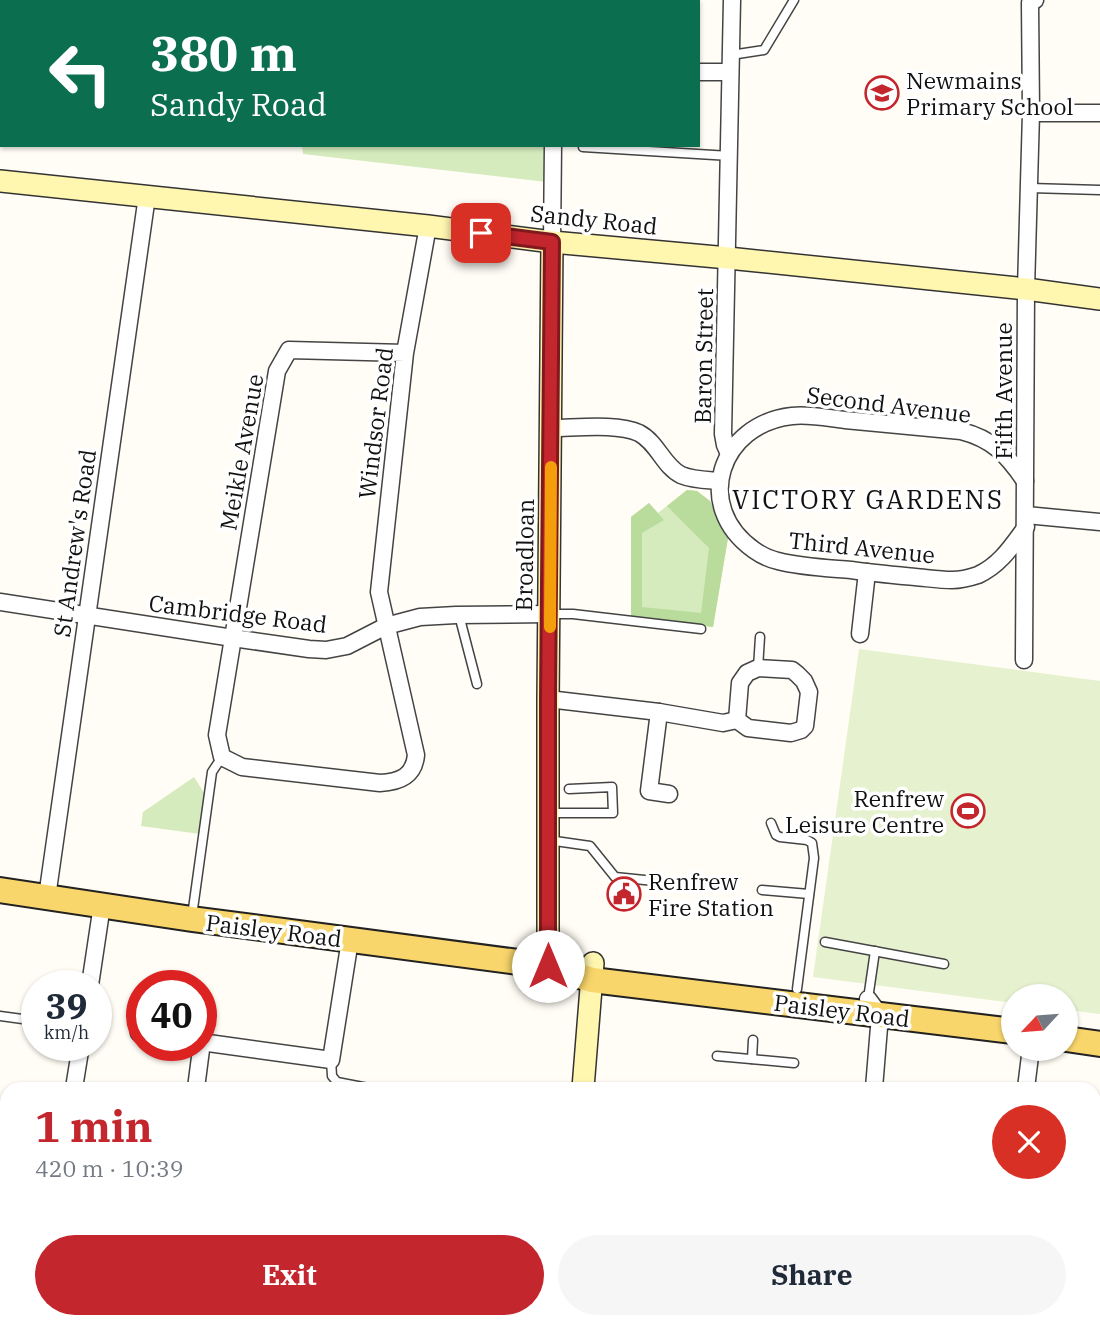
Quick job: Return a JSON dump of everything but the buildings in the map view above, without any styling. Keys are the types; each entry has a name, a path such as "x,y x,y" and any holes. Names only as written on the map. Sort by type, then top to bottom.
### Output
{"main road":[{"name":"Sandy Road","path":"0,181 1100,299"},
{"name":"Broadloan","path":"548,966 552,242"},
{"name":"Paisley Road","path":"0,890 192,919 548,966 797,989 874,1007 1001,1029"},
{"name":"Paisley Road","path":"592,971 757,1004 874,1007 1001,1017"},
{"path":"583,1082 592,971"},
{"path":"1078,1026 1100,1029"},
{"path":"1078,1041 1100,1044"}],"street":[{"name":"Baron Street","path":"729,454 723,434 732,0"},
{"name":"Fifth Avenue","path":"1024,660 1030,3 1035,0"},
{"path":"700,72 730,72"},
{"path":"1031,113 1100,113"},
{"name":"Broadloan","path":"552,242 553,147"},
{"name":"St Andrew's Road","path":"47,897 147,196"},
{"name":"Windsor Road","path":"222,757 243,767 380,783 400,779 410,773 415,765 416,755 379,592 405,353 428,226"},
{"name":"Meikle Avenue","path":"233,638 277,371 289,350 405,353"},
{"name":"Second Avenue","path":"719,481 729,454 744,437 767,422 795,415 961,431 976,435 990,442 1011,460 1025,481"},
{"path":"552,428 617,427 637,432 655,446 677,472 684,476 719,481"},
{"name":"Third Avenue","path":"719,481 719,494 727,521 744,542 763,555 789,564 951,580 966,579 992,568 1001,560 1026,521"},
{"path":"1026,521 1100,522"},
{"path":"860,634 867,572"},
{"name":"Cambridge Road","path":"0,602 326,650 347,646 386,626 420,617 550,614"},
{"path":"222,757 217,735 233,638"},
{"path":"548,699 659,712 723,723 737,720 748,728 791,733 804,726 809,692 804,681 792,670 758,668 747,673 740,683 737,720"},
{"path":"659,712 649,791 669,794"},
{"path":"92,970 102,905"},
{"path":"217,1044 331,1060 350,940"},
{"path":"874,1007 874,1082"},
{"path":"75,1082 78,1061"},
{"path":"197,1082 200,1061"},
{"path":"1027,1082 1029,1061"}],"lane":[{"path":"731,55 764,50 794,0"},
{"path":"583,147 730,156"},
{"path":"1030,187 1100,190"},
{"path":"459,614 477,684"},
{"path":"550,614 573,614 701,629"},
{"path":"758,668 760,637"},
{"path":"192,919 212,772 222,757"},
{"path":"548,813 613,813 612,787 569,789"},
{"path":"771,823 776,835 780,837 812,843 814,858 797,989"},
{"path":"548,840 590,846 615,877 674,884"},
{"path":"762,890 809,894"},
{"path":"825,942 944,964"},
{"path":"874,1007 875,951"},
{"path":"0,1016 21,1019"},
{"path":"752,1059 753,1040"},
{"path":"717,1056 794,1063"},
{"path":"331,1060 332,1076 337,1082"}],"green space":[{"path":"302,147 547,147 547,182 303,154"},
{"path":"687,490 697,491 710,501 728,538 713,627 631,617 631,517 649,503 658,513"},
{"path":"687,490 697,491 710,501 728,538 713,627 631,617 631,517 649,503 664,520 642,533 642,607 701,613 709,548 667,506"},
{"name":"Renfrew Leisure Centre","path":"859,649 1100,681 1100,1014 1078,1011 1078,984 1001,984 1001,1001 813,977"},
{"path":"194,777 206,796 200,834 141,826 143,812"}],"slow traffic":[{"path":"550,627 551,467"}],"place":[{"name":"Newmains Primary School","path":"882,93"},
{"name":"Renfrew Leisure Centre","path":"968,811"},
{"name":"Renfrew Fire Station","path":"624,894"}],"district":[{"name":"VICTORY GARDENS","path":"868,499"}],"route":[{"path":"481,233 552,242 548,966"}]}
